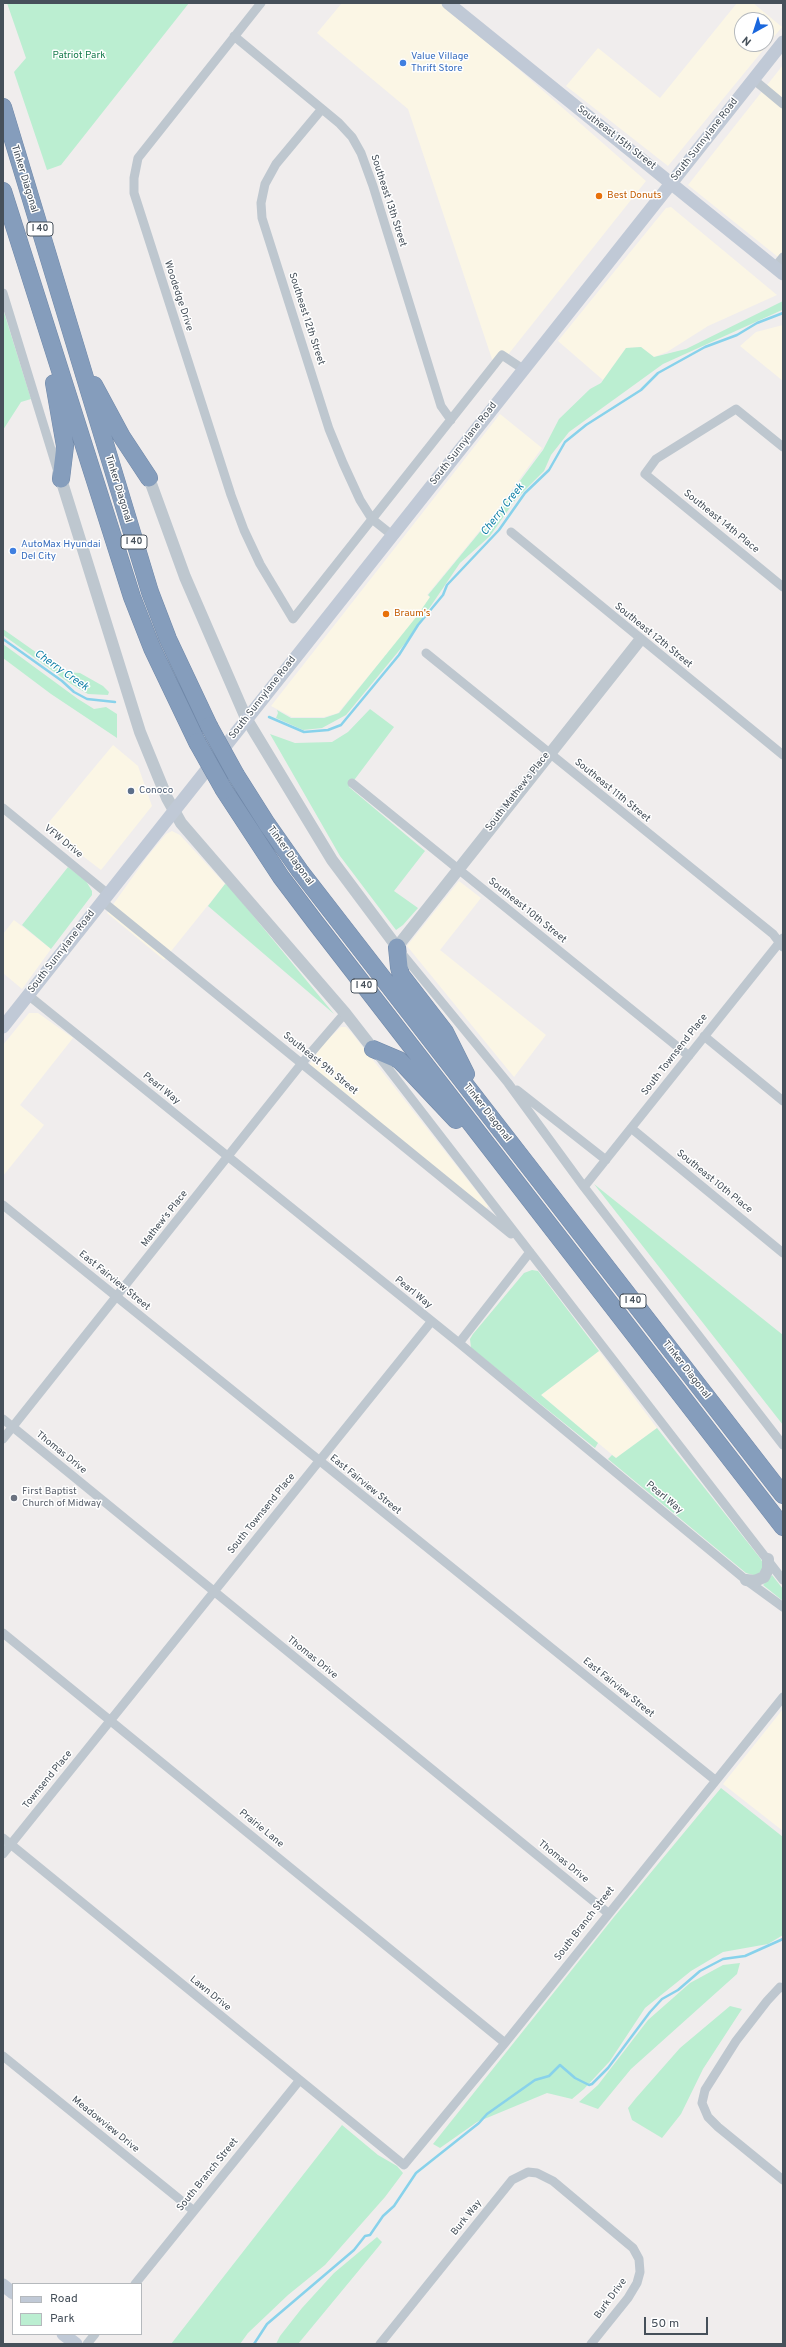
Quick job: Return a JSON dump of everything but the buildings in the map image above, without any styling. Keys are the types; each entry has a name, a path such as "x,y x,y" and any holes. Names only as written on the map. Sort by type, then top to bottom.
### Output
{"highway":[{"name":"Tinker Diagonal","path":"3,107 150,592 168,639 209,726 236,775 266,824 300,871 783,1495"},
{"name":"Tinker Diagonal","path":"3,191 132,596 152,648 197,742 224,790 281,877 306,911 783,1528"},
{"path":"42,316 64,442 61,479"},
{"path":"76,351 122,438 149,478"},
{"path":"397,947 398,967 445,1032 482,1106"},
{"path":"373,1049 399,1060 512,1177"}],"main road":[{"name":"Southeast 15th Street","path":"448,3 672,183 780,266"},
{"name":"South Sunnylane Road","path":"3,1027 246,718 783,42"},
{"path":"3,2285 12,2292"},
{"path":"64,2335 76,2344"}],"street":[{"name":"Woodedge Drive","path":"261,3 138,158 134,178 134,193 231,495 244,530 260,564 293,620 372,519"},
{"name":"Southeast 13th Street","path":"234,36 352,137 361,153 441,406 451,420"},
{"path":"753,79 783,104"},
{"name":"Southeast 12th Street","path":"321,110 276,164 265,184 261,203 262,218 329,429 360,500 372,519 392,535"},
{"path":"3,293 140,732 181,823 345,1013 783,1580"},
{"path":"372,519 502,355 523,370"},
{"name":"Southeast 14th Place","path":"783,447 736,409 656,459 645,474 783,587"},
{"path":"149,478 185,577 246,718 328,854 397,947 508,1083 584,1187 783,1445"},
{"name":"Southeast 12th Street","path":"511,532 640,640 783,755"},
{"name":"South Mathew's Place","path":"397,947 548,754 640,640"},
{"name":"Southeast 11th Street","path":"426,653 548,754 782,942"},
{"name":"Southeast 10th Street","path":"352,783 689,1056"},
{"name":"VFW Drive","path":"3,808 105,898"},
{"name":"Southeast 9th Street","path":"105,898 302,1063 523,1243"},
{"name":"South Townsend Place","path":"584,1187 704,1036 782,942"},
{"name":"Pearl Way","path":"28,995 431,1322 459,1343 746,1580 783,1607"},
{"name":"Mathew's Place","path":"3,1440 302,1063 345,1013"},
{"path":"704,1036 783,1101"},
{"path":"508,1083 606,1160"},
{"name":"Southeast 10th Place","path":"631,1128 783,1253"},
{"name":"East Fairview Street","path":"3,1205 319,1462 715,1780"},
{"path":"459,1343 530,1252"},
{"name":"South Townsend Place","path":"110,1720 431,1322"},
{"name":"Thomas Drive","path":"3,1419 608,1913"},
{"path":"746,1580 755,1581 764,1577 768,1569 768,1559"},
{"name":"Prairie Lane","path":"3,1633 505,2043"},
{"name":"South Branch Street","path":"404,2165 505,2043 783,1697"},
{"name":"Townsend Place","path":"3,1854 7,1841 110,1720"},
{"name":"Lawn Drive","path":"7,1841 299,2081 404,2165"},
{"path":"783,1988 780,1987 766,2001 736,2041 705,2090 702,2103 708,2117 783,2180"},
{"name":"Meadowview Drive","path":"3,2056 194,2211"},
{"name":"South Branch Street","path":"136,2283 299,2081"},
{"name":"Burk Way","path":"380,2344 503,2191 520,2175 528,2172 544,2176 592,2213"},
{"name":"Burk Drive","path":"591,2344 628,2298 640,2272 639,2259 633,2248 592,2213"},
{"path":"86,2344 94,2335"}],"shaded area":[{"path":"342,3 443,3 646,181 499,366 492,359 408,109 317,33"},
{"path":"737,3 753,3 764,12 734,12 734,52 761,52 668,166 566,86 598,48 660,98"},
{"path":"774,20 782,27 774,37"},
{"path":"783,65 783,261 688,185"},
{"path":"671,207 777,295 708,326 667,352 654,357 641,347 626,348 603,380 558,341 666,208"},
{"path":"783,325 783,381 740,346 756,332"},
{"path":"500,414 542,448 500,506 427,595 430,597 417,617 338,713 324,717 292,717 271,706"},
{"path":"113,745 138,766 152,806 101,870 45,827"},
{"path":"172,831 180,835 225,884 164,960 107,913 147,857 166,834"},
{"path":"459,881 481,898 440,950 546,1035 514,1077 407,946"},
{"path":"14,920 51,949 22,989 3,973 3,934"},
{"path":"29,1013 38,1013 73,1038 20,1105 44,1125 3,1176 3,1045"},
{"path":"341,1027 346,1027 351,1032 488,1206 486,1209 309,1065 324,1043"},
{"path":"599,1351 657,1428 616,1458 541,1395"},
{"path":"783,1709 783,1831 723,1784"}],"green space":[{"name":"Patriot Park","path":"7,3 189,3 61,165 47,170 14,72 26,58"},
{"path":"783,301 782,310 663,364 569,432 551,455 544,471 516,499 490,536 460,563 407,641 346,715 322,728 303,730 276,718 278,713 277,710 291,718 324,718 339,713 417,616 430,597 428,595 502,505 543,450 559,419 590,389 601,383 626,348 641,347 654,357 686,349"},
{"path":"3,309 31,399 21,402 3,430"},
{"path":"3,629 64,672 80,673 103,686 109,692 108,695 88,694 71,684 3,635"},
{"path":"3,644 94,709 106,707 117,714 117,738 51,694 3,658"},
{"path":"370,709 394,727 349,787 425,851 394,891 418,908 403,925 396,930 340,856 270,734 295,743 332,742 348,732"},
{"path":"68,867 86,881 92,891 92,895 51,949 22,925"},
{"path":"225,884 228,885 334,1014 208,906"},
{"path":"594,1184 783,1335 783,1425"},
{"path":"532,1270 538,1271 599,1351 541,1395 598,1443 595,1448 471,1348 470,1339 473,1334 524,1273"},
{"path":"657,1428 760,1558 763,1563 763,1569 757,1576 746,1573 608,1459 612,1455 616,1458"},
{"path":"772,1575 783,1589 783,1601 763,1585"},
{"path":"721,1788 783,1837 783,1935 768,1944 723,1952 691,1971 645,2008 610,2061 584,2089 572,2099 547,2093 477,2122 440,2148 433,2144 614,1917"},
{"path":"740,1963 737,1974 631,2069 598,2109 579,2102 598,2085 648,2020 690,1983 723,1965"},
{"path":"730,2006 742,2009 703,2069 681,2114 662,2138 632,2120 628,2108 636,2098 680,2048"},
{"path":"342,2125 378,2155 397,2166 403,2173 385,2197 325,2265 288,2295 248,2333 240,2344 171,2344"},
{"path":"377,2237 382,2242 298,2344 276,2344 280,2336 302,2308 334,2273"}],"waterway":[{"name":"Cherry Creek","path":"269,717 304,732 328,730 341,725 399,655 418,625 443,595 447,585 499,530 525,493 549,470 565,442 586,425 641,390 658,373 705,347 737,335 757,323 783,313"},
{"name":"Cherry Creek","path":"3,639 62,681 74,692 87,699 115,702"},
{"path":"254,2344 267,2324 354,2250 365,2236 370,2235 383,2216 394,2206 416,2173 479,2123 487,2114 535,2080 549,2076 560,2065 575,2078 589,2085 592,2084 608,2068 650,2012 662,1999 678,1990 700,1971 723,1959 745,1956 783,1939"}],"place":[{"name":"Value Village Thrift Store","path":"403,63"},
{"name":"Best Donuts","path":"599,196"},
{"name":"AutoMax Hyundai Del City","path":"13,551"},
{"name":"Braum's","path":"386,614"},
{"name":"Conoco","path":"131,791"},
{"name":"First Baptist Church of Midway","path":"14,1498"}]}
